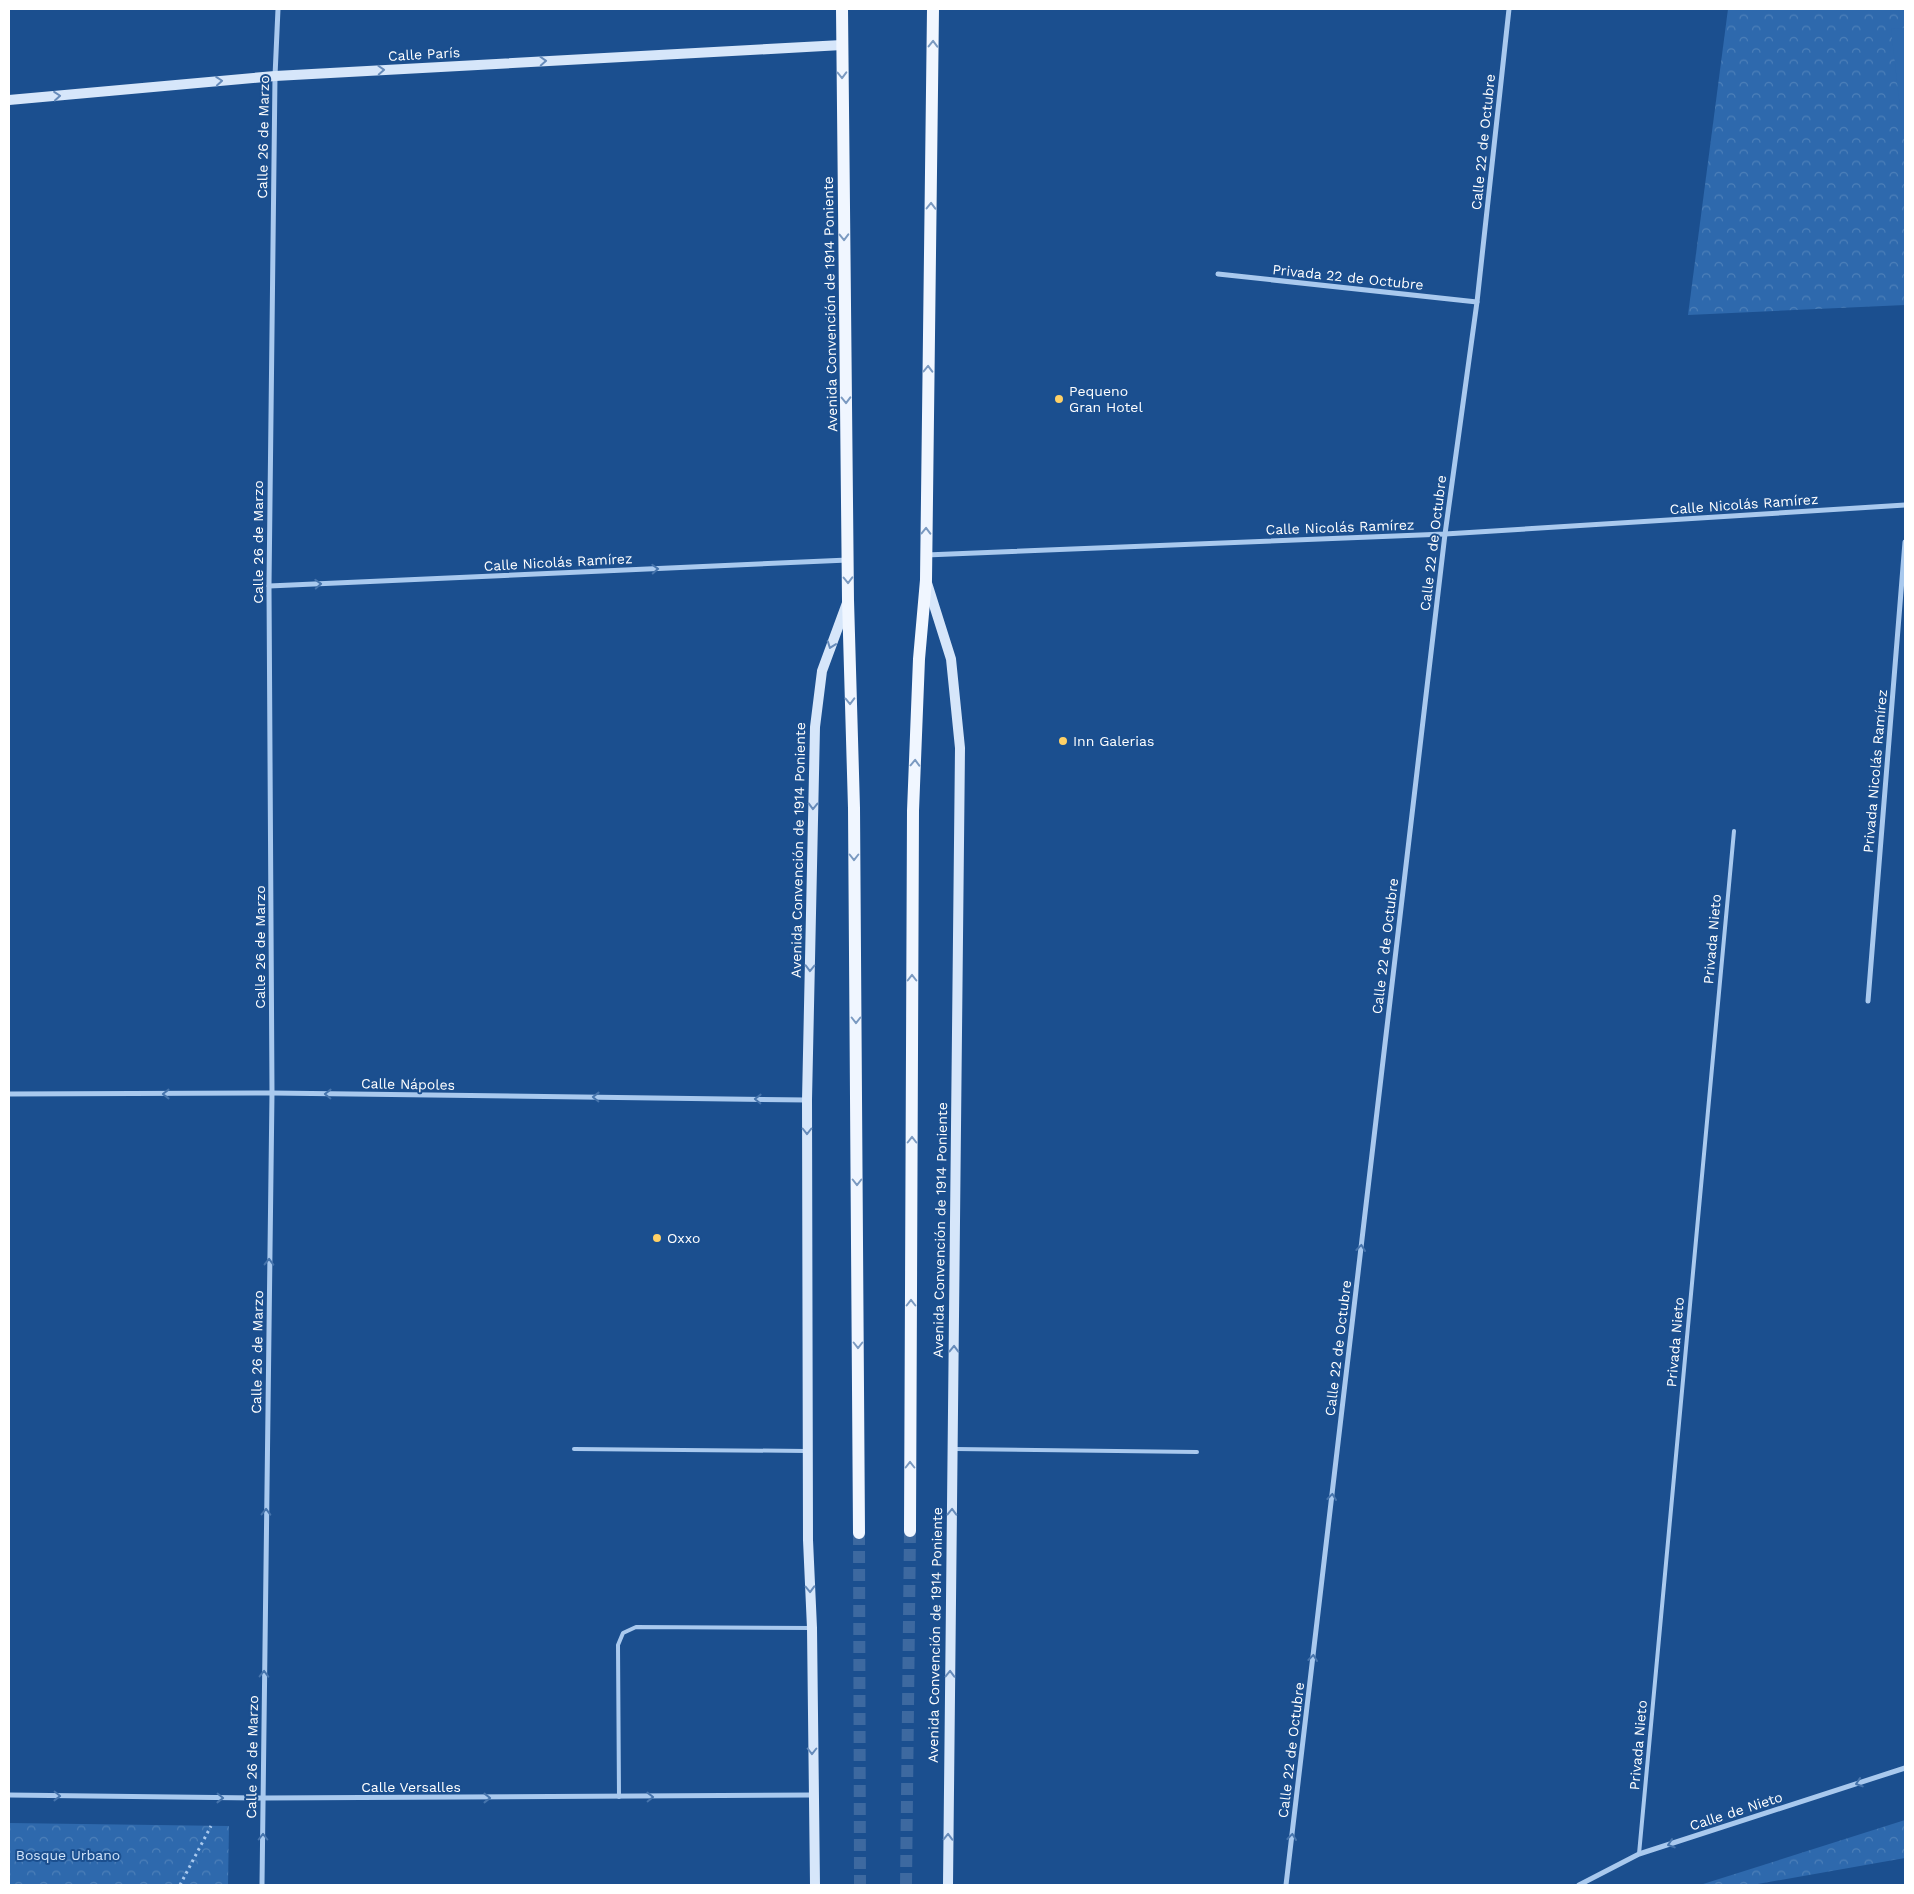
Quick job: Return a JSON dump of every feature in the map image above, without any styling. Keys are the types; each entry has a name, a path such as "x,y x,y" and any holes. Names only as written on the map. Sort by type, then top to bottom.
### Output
{"main road":[{"name":"Avenida Convención de 1914 Poniente","path":"842,9 848,600 854,818 859,1532"},
{"name":"Avenida Convención de 1914 Poniente","path":"910,1531 913,811 919,659 926,580 934,9"}],"street":[{"name":"Calle 26 de Marzo","path":"262,1885 272,1093 269,586 274,76 278,9"},
{"name":"Calle 22 de Octubre","path":"1286,1885 1445,534 1477,302 1509,9"},
{"name":"Calle París","path":"9,100 274,76 842,45"},
{"name":"Privada 22 de Octubre","path":"1218,274 1477,302"},
{"name":"Calle Nicolás Ramírez","path":"926,555 1445,534 1905,505"},
{"name":"Privada Nicolás Ramírez","path":"1868,1001 1905,542"},
{"name":"Calle Nicolás Ramírez","path":"269,586 848,560"},
{"name":"Avenida Convención de 1914 Poniente","path":"926,580 951,659 960,748 948,1885"},
{"name":"Avenida Convención de 1914 Poniente","path":"815,1885 812,1628 808,1540 807,1100 815,727 822,671 848,600"},
{"name":"Calle Nápoles","path":"9,1094 272,1093 807,1100"},
{"name":"Calle de Nieto","path":"1579,1885 1639,1854 1905,1768"},
{"name":"Calle Versalles","path":"9,1795 263,1798 813,1795"}],"lane":[{"name":"Privada Nieto","path":"1639,1854 1734,832"},
{"path":"574,1449 808,1451"},
{"path":"952,1449 1198,1452"},
{"path":"619,1797 618,1645 623,1633 636,1627 812,1628"}],"path":[{"path":"180,1885 211,1826"}],"green space":[{"path":"1728,9 1905,9 1905,305 1688,315"},
{"path":"1905,28 1905,133 1903,134 1891,29"},
{"path":"1905,1820 1905,1858 1752,1885 1700,1885"},
{"name":"Bosque Urbano","path":"9,1823 229,1826 228,1885 9,1885"}],"tunnel":[{"path":"906,1885 910,1531"},
{"path":"859,1533 860,1885"}],"place":[{"name":"Pequeno Gran Hotel","path":"1059,399"},
{"name":"Inn Galerias","path":"1063,741"},
{"name":"Oxxo","path":"657,1238"}]}
